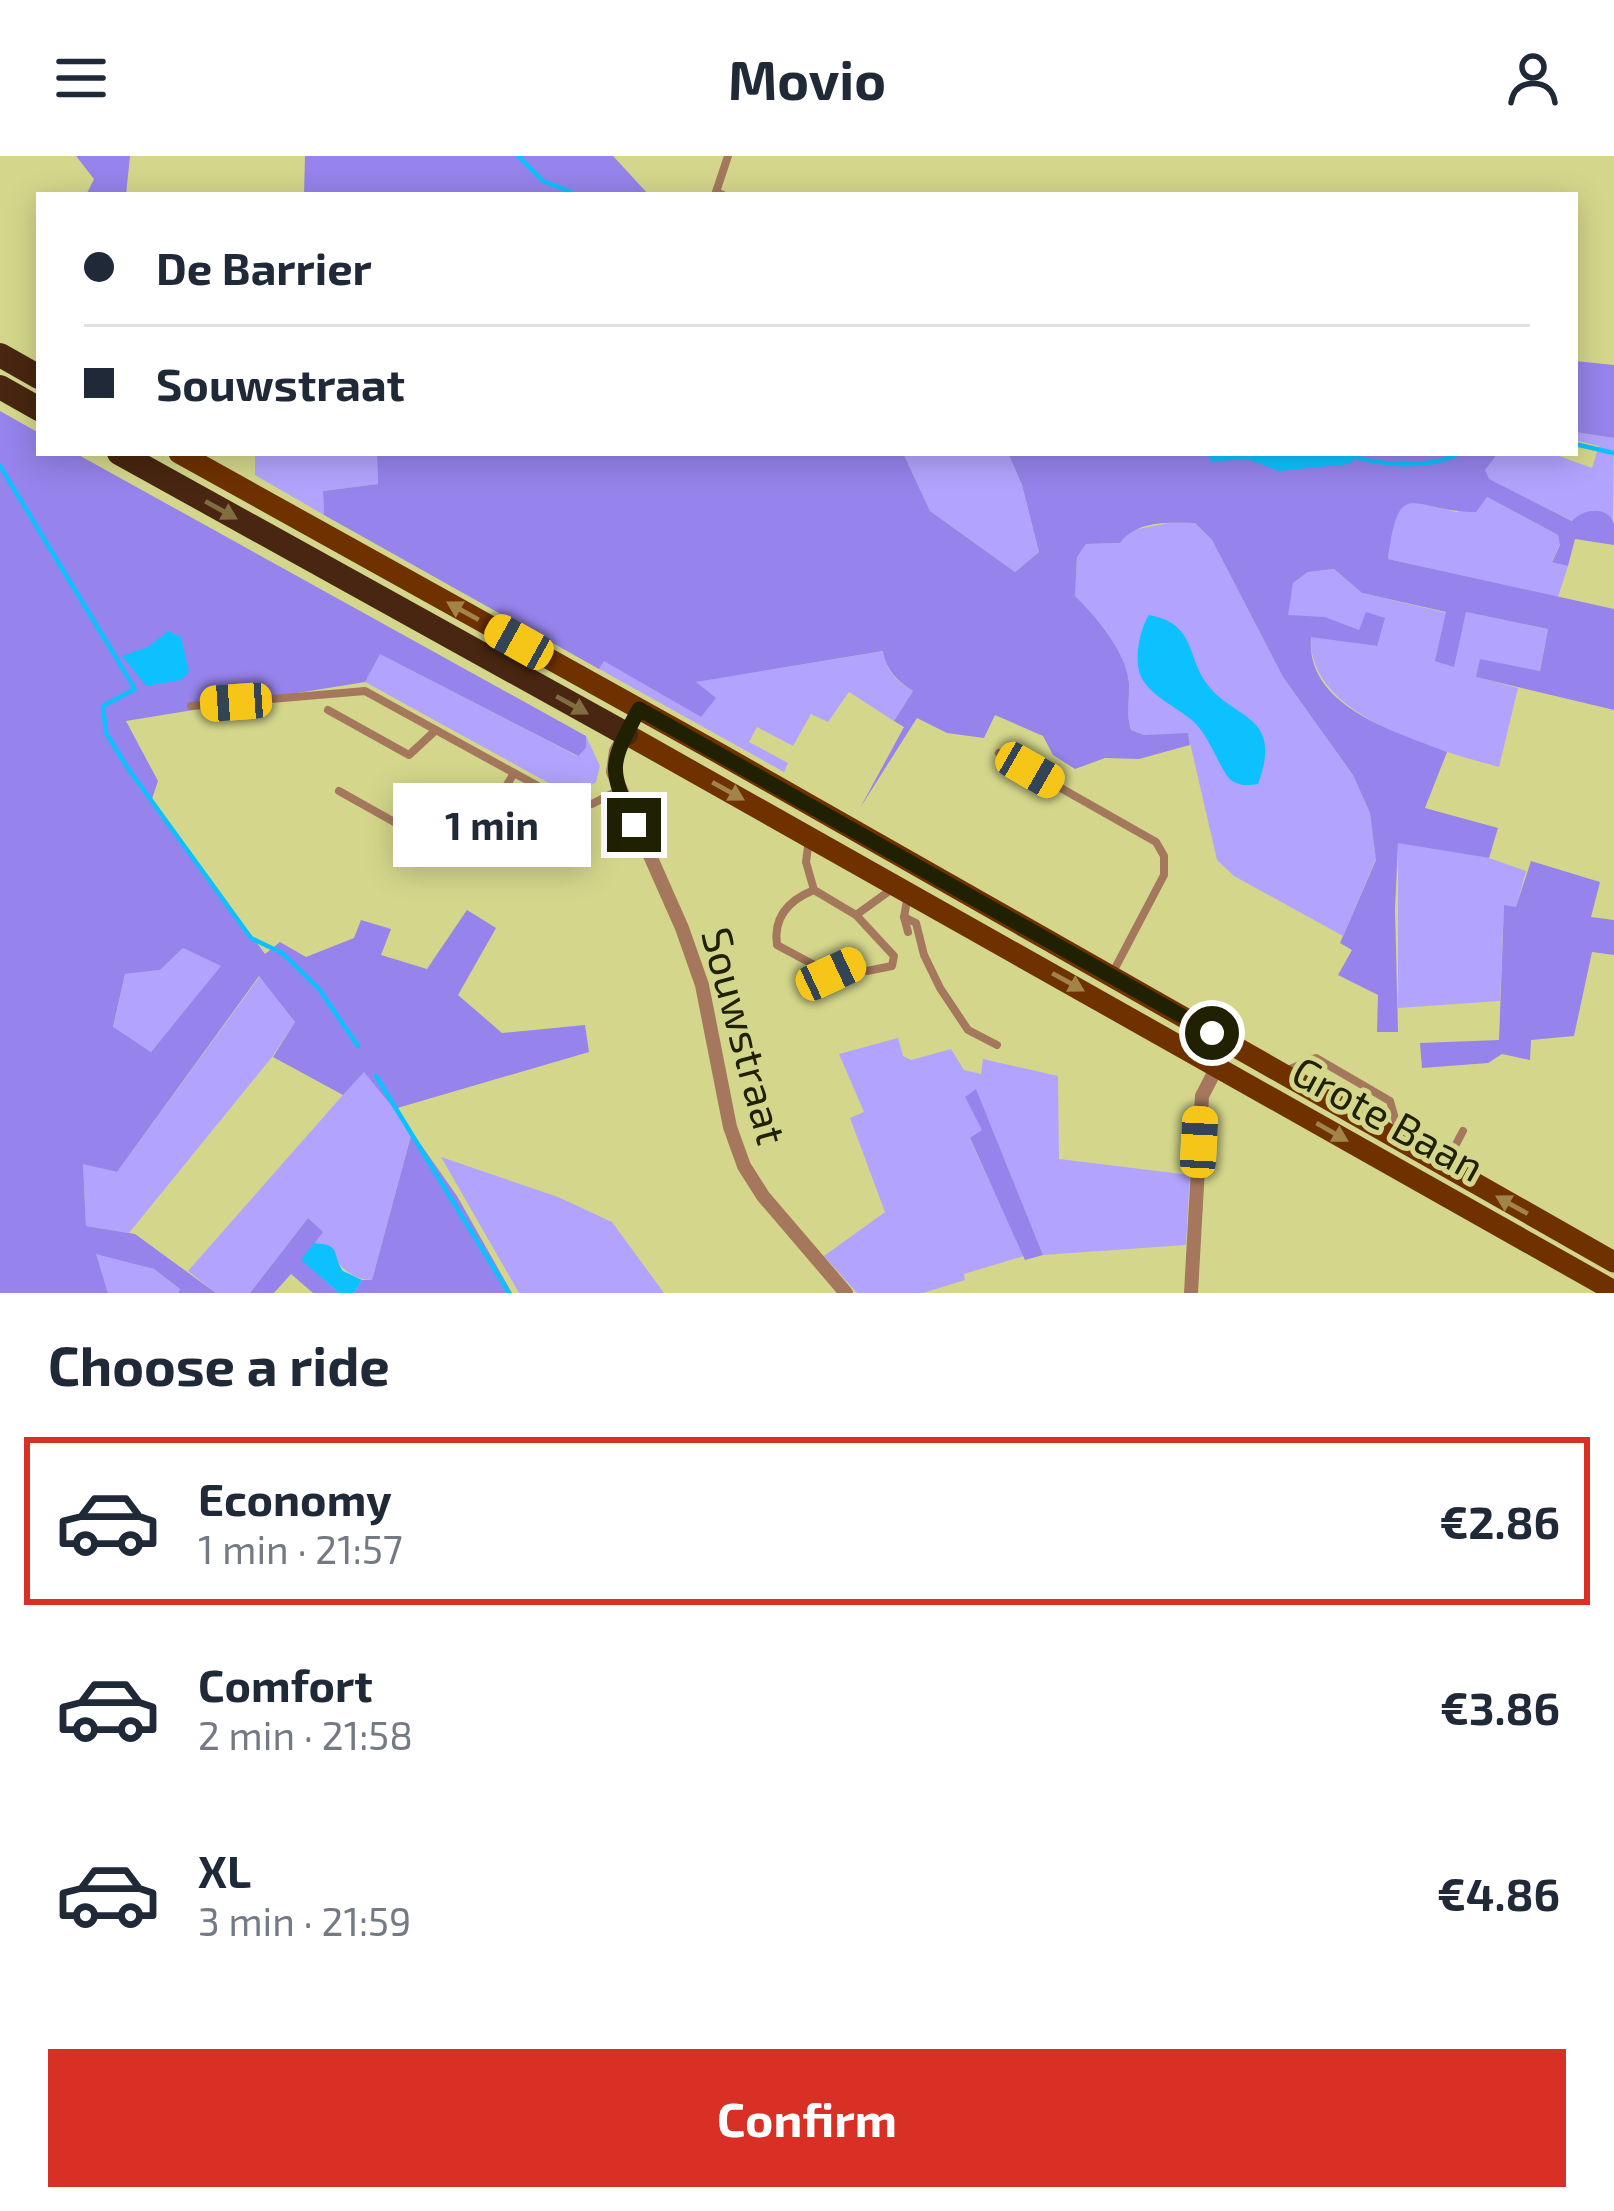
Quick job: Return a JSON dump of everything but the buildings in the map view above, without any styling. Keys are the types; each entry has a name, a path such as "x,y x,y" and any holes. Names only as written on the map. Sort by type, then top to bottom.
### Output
{"highway":[{"path":"3,355 36,375"},
{"path":"0,387 36,407"},
{"name":"Grote Baan","path":"123,456 626,734"}],"main road":[{"name":"Grote Baan","path":"183,456 1614,1262"},
{"name":"Grote Baan","path":"626,734 1614,1291"}],"street":[{"path":"619,790 613,772 616,751 639,709"},
{"name":"Souwstraat","path":"619,790 682,928 702,985 730,1127 744,1166 763,1196 846,1293"},
{"path":"1191,1293 1202,1096 1217,1066"}],"lane":[{"path":"716,192 728,156"},
{"path":"191,706 365,691 565,801 592,804 619,790"},
{"path":"328,710 410,755 436,730"},
{"path":"999,753 1156,842 1165,856 1164,874 1111,975"},
{"path":"339,790 462,860 514,773"},
{"path":"809,837 806,862 814,890 856,915 894,956 892,966 867,971 854,964 831,974 778,945 775,928 792,899 814,890"},
{"path":"856,915 901,889 908,932"},
{"path":"904,917 916,923 932,973 968,1030 997,1045"},
{"path":"1444,1167 1463,1131"}],"shaded area":[{"path":"76,156 130,156 126,192 88,192 94,179"},
{"path":"305,156 613,156 646,192 304,192"},
{"path":"1578,361 1614,365 1614,438 1578,432"},
{"path":"0,411 36,431 36,456 80,456 586,736 586,748 578,756 380,654 365,682 126,721 158,781 152,799 265,954 280,942 306,957 354,938 361,920 391,929 381,955 427,969 467,910 496,928 458,995 502,1033 585,1025 589,1052 394,1109 364,1072 343,1095 273,1057 295,1022 259,976 117,1172 83,1164 86,1226 135,1234 216,1293 178,1293 180,1289 154,1269 96,1254 108,1293 0,1293","holes":["183,948 221,966 151,1052 113,1027 125,974 160,970"]},
{"path":"1578,432 1614,438 1613,523 1609,517 1573,521 1488,479 1484,470 1496,456 1559,456 1592,468 1599,446 1578,441"},
{"path":"255,456 377,456 378,484 323,491 324,515 255,475"},
{"path":"377,456 904,456 930,511 1015,572 1039,552 1009,456 1496,456 1485,470 1489,479 1572,521 1589,512 1606,514 1614,524 1614,545 1575,539 1568,566 1552,562 1560,545 1558,535 1487,497 1476,512 1412,503 1404,506 1397,515 1388,559 1614,609 1614,710 1476,677 1480,659 1540,671 1548,629 1466,612 1454,667 1435,661 1446,612 1362,593 1334,569 1308,572 1293,583 1288,615 1325,617 1359,630 1366,612 1385,618 1377,646 1311,637 1313,661 1323,682 1358,713 1447,752 1425,808 1498,828 1489,858 1398,843 1398,1032 1377,1032 1378,995 1338,975 1352,950 1340,943 1376,860 1370,813 1353,775 1283,677 1212,540 1195,523 1154,524 1135,530 1120,543 1086,544 1077,557 1075,596 1101,624 1123,660 1131,730 1144,735 1188,733 1190,745 1139,759 1105,758 1075,769 1053,755 1043,736 995,715 984,738 947,733 917,718 860,808 904,727 894,721 913,691 893,674 883,651 696,682 716,698 701,717 604,661 599,669 324,515 323,491 378,484"},
{"path":"904,456 1009,456 1039,552 1015,572 930,511"},
{"path":"1487,497 1558,535 1560,544 1552,561 1568,566 1558,597 1388,559 1393,514 1402,506 1413,502 1457,512"},
{"path":"1195,523 1212,540 1283,677 1353,775 1370,813 1376,859 1343,936 1234,876 1217,860 1188,734 1144,735 1131,730 1129,681 1122,657 1075,596 1077,557 1086,544 1120,543 1128,531"},
{"path":"1334,569 1362,593 1447,613 1453,666 1466,612 1548,629 1540,671 1480,660 1477,677 1518,688 1499,767 1381,726 1352,709 1330,688 1315,664 1311,636 1376,646 1345,626 1287,615 1293,583 1308,572"},
{"path":"884,651 893,675 913,691 894,721 849,692 828,722 811,714 793,746 757,727 749,742 788,763 784,772 599,669 604,660 701,717 694,682"},
{"path":"379,653 577,756 586,748 586,736 600,766 596,782 578,793 556,787 365,682"},
{"path":"1398,842 1489,858 1526,871 1516,908 1504,905 1500,1001 1398,1008"},
{"path":"1531,861 1600,882 1591,917 1614,920 1614,955 1592,952 1574,1036 1531,1040 1530,1060 1502,1054 1488,1063 1422,1068 1420,1043 1499,1040 1504,905 1516,907"},
{"path":"183,948 222,966 151,1052 113,1028 125,974 160,970"},
{"path":"260,976 295,1022 272,1057 129,1233 86,1226 83,1163 117,1172"},
{"path":"898,1038 903,1056 911,1060 951,1049 964,1070 981,1074 983,1059 1058,1076 1059,1159 1190,1175 1186,1245 1043,1255 976,1090 965,1097 983,1130 970,1139 1024,1256 964,1274 965,1280 923,1293 857,1293 824,1256 885,1212 850,1118 864,1112 839,1054"},
{"path":"364,1071 412,1132 372,1280 350,1273 324,1244 314,1243 322,1232 308,1218 250,1293 216,1293 188,1271"},
{"path":"976,1089 1043,1255 1025,1260 970,1138 982,1130 965,1097"},
{"path":"412,1132 457,1196 512,1293 354,1293 362,1280 372,1280"},
{"path":"441,1157 558,1197 612,1222 664,1293 519,1293"},
{"path":"308,1218 323,1232 302,1260 339,1293 313,1293 291,1274 274,1293 250,1293"},
{"path":"95,1253 154,1269 180,1289 178,1293 108,1293"}],"water":[{"path":"1208,456 1356,458 1350,464 1279,471 1247,459 1212,462"},
{"path":"1149,615 1164,619 1182,633 1207,684 1260,731 1265,744 1258,784 1231,780 1195,723 1142,679 1138,650"},
{"path":"168,631 181,637 189,672 181,680 146,686 122,656 148,647"},
{"path":"314,1243 333,1248 343,1271 362,1280 354,1293 339,1293 301,1260"}],"waterway":[{"path":"518,156 543,181 571,192"},
{"path":"1578,445 1614,453"},
{"path":"1354,456 1402,464 1452,456"},
{"path":"0,466 135,689 103,706 106,733 251,938 282,953 319,989 358,1046"},
{"path":"376,1076 509,1293"}],"route":[{"path":"634,825 613,772 616,751 639,709 1212,1033"}]}
